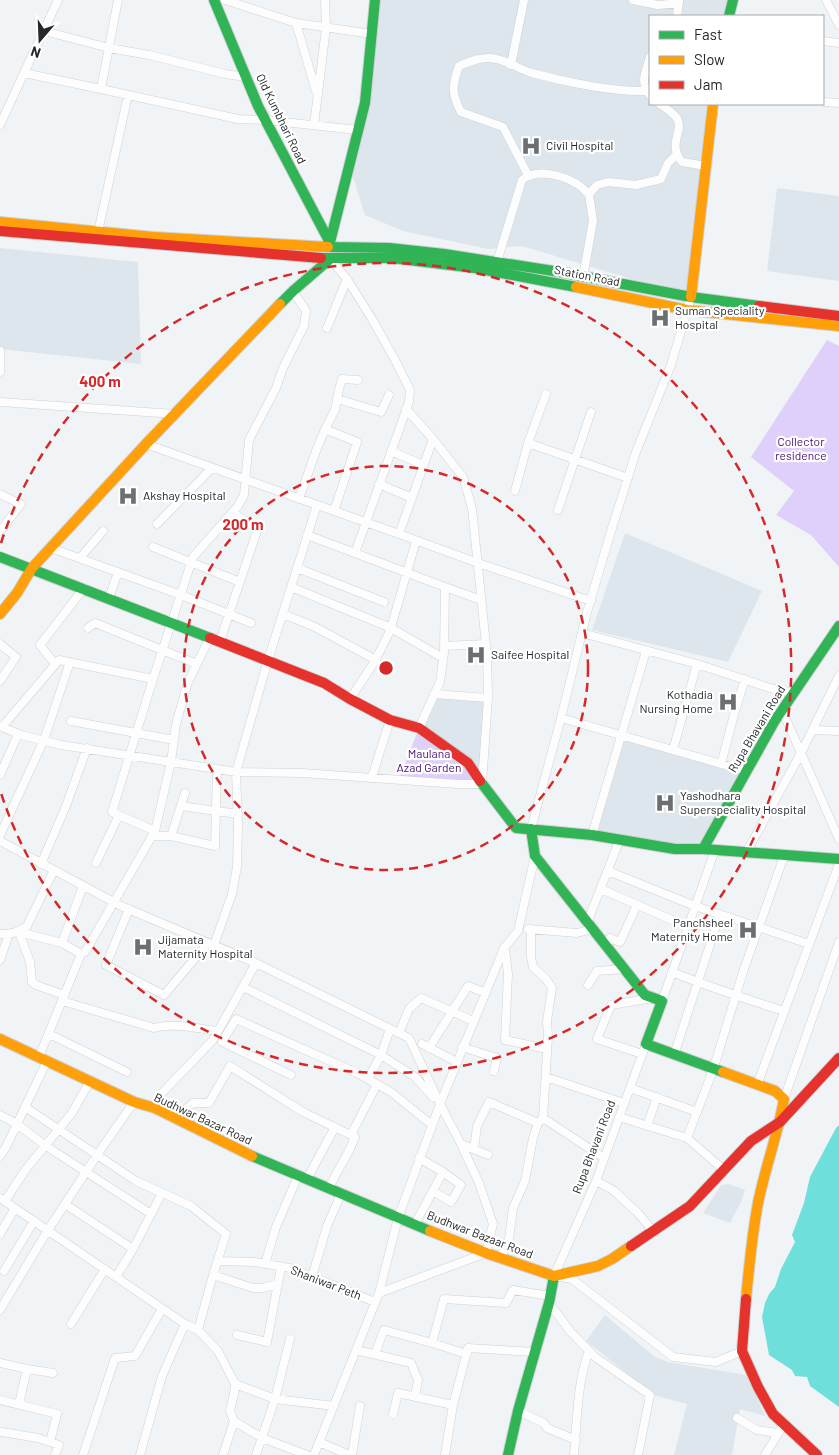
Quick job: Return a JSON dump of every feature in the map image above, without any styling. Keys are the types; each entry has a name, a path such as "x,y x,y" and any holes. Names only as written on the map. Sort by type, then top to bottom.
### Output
{"main road":[{"name":"Old Kumbhari Road","path":"214,0 265,120 328,239 329,247"},
{"path":"329,247 365,103 375,0"},
{"path":"729,15 733,0"},
{"path":"691,297 713,105"},
{"path":"0,222 153,236 329,247 389,248 497,262 691,297 839,316"},
{"name":"Station Road","path":"0,231 330,259 392,258 475,268 687,310 839,326"},
{"path":"0,614 17,593 32,568 146,444 293,291 330,259"},
{"path":"0,557 268,660 324,683 390,720 419,728 468,763 516,828 592,834 675,849 703,849 839,859"},
{"name":"Rupa Bhavani Road","path":"703,849 774,722 839,626"},
{"path":"531,829 535,856 645,996 658,999"},
{"name":"Rupa Bhavani Road","path":"644,1049 658,999"},
{"name":"Budhwar Bazar Road","path":"0,1039 134,1102 155,1108 265,1162 398,1218"},
{"path":"644,1049 674,1055 775,1091 784,1099 780,1122 758,1203 749,1266 742,1351 758,1387 781,1429 817,1455"},
{"path":"554,1276 598,1266 612,1259 690,1206 750,1141 780,1122 839,1058"},
{"name":"Budhwar Bazaar Road","path":"398,1218 486,1253 554,1276"},
{"name":"Rupa Bhavani Road","path":"508,1455 518,1411 550,1299 554,1276"}],"street":[{"path":"0,125 58,0"},
{"path":"101,89 118,0"},
{"path":"224,0 296,23 372,34"},
{"path":"314,125 326,28 325,0"},
{"path":"512,64 524,0"},
{"path":"633,0 658,5 679,1 677,15"},
{"path":"826,0 839,25"},
{"path":"296,23 317,95"},
{"path":"44,31 109,48 149,54 225,74 246,77"},
{"path":"824,41 839,43"},
{"path":"528,175 503,127 461,112 454,100 453,81 459,66 475,59 496,58 531,72 591,86 648,93 643,78 649,60"},
{"path":"24,72 238,119 358,130"},
{"path":"98,232 128,95"},
{"path":"824,102 839,103"},
{"path":"661,105 676,117 680,126 675,142 676,155 682,162 706,166"},
{"path":"583,277 593,222 590,194 597,185 608,182 636,185 661,179 668,163 676,155"},
{"path":"497,262 522,180 528,175 544,174 562,177 590,194"},
{"path":"330,259 347,279 372,319 410,390 409,402 356,554"},
{"path":"327,328 347,279"},
{"path":"217,769 215,846 154,833 112,812 192,562 194,557 238,506 244,495 249,440 276,388 283,368 304,326 306,311 293,291"},
{"path":"531,829 562,718 590,601 636,452 671,365 691,297"},
{"path":"0,351 0,372"},
{"path":"299,499 325,429 336,410 342,379 358,380"},
{"path":"515,491 528,443 546,394"},
{"path":"337,399 381,412 388,395"},
{"path":"0,402 175,414"},
{"path":"154,679 59,660 1,726 18,734 61,745 236,772 302,772 458,784 482,784 488,698 486,644 472,508 463,478 406,409"},
{"path":"558,510 591,412"},
{"path":"325,429 357,442 334,511"},
{"path":"399,534 432,439"},
{"path":"528,443 628,478"},
{"path":"146,444 478,563 590,601"},
{"path":"391,451 423,465"},
{"path":"157,524 212,468"},
{"path":"379,484 412,498"},
{"path":"0,494 21,504 0,531"},
{"path":"129,910 106,966 164,995 211,944 232,894 237,867 238,814 236,772 268,660 317,505"},
{"path":"220,641 257,531 233,512"},
{"path":"80,558 103,532"},
{"path":"307,535 481,600"},
{"path":"350,699 376,660 391,628 416,541"},
{"path":"153,547 240,582"},
{"path":"51,548 181,595 251,623"},
{"path":"297,568 384,602"},
{"path":"109,598 118,572"},
{"path":"419,728 440,682 444,646 445,586"},
{"path":"291,587 391,628 443,658"},
{"path":"55,664 40,645 84,588"},
{"path":"283,614 315,627 376,660"},
{"path":"88,628 95,623 197,664"},
{"path":"582,633 697,664 770,688 794,693"},
{"path":"0,1156 25,1108 43,1059 49,1034 82,954 86,952 154,833 171,762 176,724 188,682 210,637"},
{"path":"0,644 16,658 0,681"},
{"path":"444,646 486,644"},
{"path":"592,834 646,651"},
{"path":"0,835 44,740 70,662"},
{"path":"673,750 697,664"},
{"path":"746,853 801,753 839,676"},
{"path":"721,764 735,711 746,679"},
{"path":"434,694 488,698"},
{"path":"782,710 839,839"},
{"path":"562,718 746,771"},
{"path":"372,777 390,720"},
{"path":"71,721 174,740"},
{"path":"812,730 839,731"},
{"path":"0,775 18,734"},
{"path":"42,864 88,748"},
{"path":"171,836 185,793"},
{"path":"180,806 238,814"},
{"path":"96,863 119,815"},
{"path":"519,928 577,933 590,926 601,889 620,839"},
{"path":"0,841 129,910 256,963 409,1038 479,1183 493,1224 486,1253 379,1293"},
{"name":"Rupa Bhavani Road","path":"658,999 672,972 715,850"},
{"path":"314,1455 379,1293 398,1218 462,1047 504,948 519,928 535,856"},
{"path":"687,1138 713,1070 735,996 784,856"},
{"path":"757,1085 839,864"},
{"path":"19,932 27,926 54,870"},
{"path":"608,871 695,906 809,944"},
{"path":"62,944 84,886"},
{"path":"601,889 688,927"},
{"path":"606,947 610,938 620,942 637,905"},
{"path":"674,1055 720,914"},
{"path":"501,1258 509,1239 513,1208 524,1181 533,1138 541,1121 546,1077 547,1022 552,988 546,979 533,967 531,929"},
{"path":"0,960 4,934 19,932 62,944 82,954"},
{"path":"19,932 30,962 32,982 36,986 63,998 154,1028 161,1026 187,1027 218,1031"},
{"path":"784,1099 839,942"},
{"path":"504,948 508,974 505,1040 547,1050"},
{"path":"155,1108 160,1096 213,1040 256,963"},
{"path":"588,985 597,971 624,969"},
{"path":"672,972 735,996 784,1011"},
{"path":"457,1062 425,1046 452,1011 468,986 486,992"},
{"path":"243,987 381,1055 415,1077 440,1104"},
{"path":"399,1033 409,1009 421,998 474,1021"},
{"path":"644,1049 597,1039 611,1005 658,999"},
{"path":"291,1075 222,1042 236,1019 368,1079 391,1092 432,1125"},
{"path":"368,1079 381,1055 390,1029"},
{"path":"49,1034 127,1072"},
{"path":"462,1047 497,1058 494,1071"},
{"name":"Rupa Bhavani Road","path":"554,1276 596,1181 644,1049"},
{"path":"175,1118 193,1103 209,1103 230,1066 303,1112 355,1136 328,1189"},
{"path":"546,1077 624,1103"},
{"path":"90,1081 72,1113 2,1200 184,1324 198,1330 218,1351 235,1384 230,1411 234,1421 262,1438 306,1455"},
{"path":"351,1135 376,1084"},
{"path":"630,1088 697,1112"},
{"path":"647,1126 657,1098"},
{"path":"0,1310 48,1230 134,1102"},
{"path":"474,1149 477,1126 489,1102 541,1121 604,1158"},
{"path":"25,1108 136,1181 191,1206 226,1234 198,1330"},
{"path":"0,1115 17,1124 46,1146 151,1214"},
{"path":"619,1117 687,1138 724,1170"},
{"path":"265,1264 276,1227 302,1178 335,1127"},
{"path":"461,1144 488,1155"},
{"path":"420,1158 460,1185 451,1202 433,1191"},
{"path":"415,1224 443,1172"},
{"path":"596,1181 613,1190 638,1213 653,1231"},
{"path":"116,1277 162,1193"},
{"path":"312,1277 327,1226 341,1194"},
{"path":"65,1204 133,1249"},
{"path":"0,1234 15,1208"},
{"path":"4,1271 34,1221"},
{"name":"Shaniwar Peth","path":"218,1261 254,1262 290,1268 375,1302"},
{"path":"237,1335 267,1342 281,1267"},
{"path":"71,1324 105,1269"},
{"path":"213,1275 253,1288 278,1284"},
{"path":"554,1276 572,1279 673,1357 716,1362 742,1351"},
{"path":"432,1342 444,1299 506,1303 513,1290 550,1299 570,1331 595,1357 650,1395 638,1455"},
{"path":"84,1455 115,1358 135,1356 162,1309"},
{"path":"140,1455 162,1376 184,1324"},
{"path":"375,1354 384,1330 432,1342 467,1354"},
{"path":"256,1455 275,1399 290,1339"},
{"path":"445,1455 453,1405 468,1348 535,1352"},
{"path":"356,1350 411,1363 418,1380 415,1396"},
{"path":"574,1455 581,1384 589,1351"},
{"path":"0,1364 53,1373"},
{"path":"19,1404 27,1369"},
{"path":"235,1384 275,1399 334,1406"},
{"path":"393,1414 398,1393 453,1405"},
{"path":"0,1400 57,1414 50,1442"},
{"path":"319,1442 351,1455 360,1406"},
{"path":"518,1411 544,1424 547,1428 576,1440"},
{"path":"737,1418 757,1430 781,1429"},
{"path":"223,1455 234,1421"},
{"path":"765,1455 781,1429"},
{"path":"2,1432 38,1438 58,1445 55,1455"}],"shaded area":[{"name":"Civil Hospital","path":"375,0 733,0 729,15 649,15 649,105 713,105 691,297 522,246 488,249 403,231 365,215 350,168 365,103"},
{"path":"777,188 839,196 839,281 767,271"},
{"path":"0,248 138,262 141,364 0,349"},
{"path":"625,533 762,591 728,662 592,630"},
{"path":"434,694 488,698 482,784 419,728"},
{"name":"Yashodhara Superspeciality Hospital","path":"621,735 746,771 703,849 592,835"},
{"path":"728,1184 745,1190 730,1223 703,1213 721,1185"},
{"path":"605,1315 655,1357 668,1362 746,1375 765,1416 740,1409 732,1455 674,1455 687,1404 654,1395 586,1341"}],"green space":[{"name":"Collector residence","path":"827,340 839,346 839,567 811,535 776,515 794,491 751,457"},
{"name":"Maulana Azad Garden","path":"419,728 468,763 482,784 399,779"}],"water":[{"path":"839,1125 839,1407 810,1386 807,1377 795,1376 792,1370 769,1355 762,1317 765,1303 775,1287 781,1269 795,1242 792,1235 804,1203 810,1177"}],"traffic: fast":[{"path":"214,0 258,106 328,239 329,247"},
{"path":"329,246 365,103 375,0"},
{"path":"729,15 733,0"},
{"path":"328,247 389,248 444,254 560,272 691,297 759,306"},
{"path":"321,258 392,258 475,268 576,287"},
{"path":"280,304 330,259"},
{"path":"0,557 210,638"},
{"path":"703,849 774,722 839,626"},
{"path":"480,781 516,828 592,835 675,849 703,849 839,859"},
{"path":"531,829 535,856 645,995 662,1001 646,1044 723,1072"},
{"path":"252,1156 430,1231"},
{"path":"508,1455 518,1411 549,1303 554,1276"}],"traffic: slow":[{"path":"691,297 713,105"},
{"path":"0,222 153,237 328,247"},
{"path":"576,287 687,310 839,326"},
{"path":"0,614 17,593 32,568 146,444 280,304"},
{"path":"0,1039 134,1102 155,1108 252,1156"},
{"path":"723,1072 775,1091 784,1099 758,1203 746,1299"},
{"path":"430,1231 486,1253 554,1276 598,1266 631,1246"}],"traffic: jam":[{"path":"0,231 321,258"},
{"path":"759,306 839,316"},
{"path":"210,638 324,683 390,720 419,728 468,763 480,781"},
{"path":"631,1246 690,1206 751,1141 780,1122 839,1058"},
{"path":"746,1299 742,1351 758,1387 773,1414 817,1455"}],"place":[{"name":"Civil Hospital","path":"531,146"},
{"name":"Suman Speciality Hospital","path":"660,318"},
{"name":"Akshay Hospital","path":"128,496"},
{"name":"Saifee Hospital","path":"476,655"},
{"name":"Kothadia Nursing Home","path":"728,702"},
{"name":"Yashodhara Superspeciality Hospital","path":"665,803"},
{"name":"Panchsheel Maternity Home","path":"748,930"},
{"name":"Jijamata Maternity Hospital","path":"143,947"}]}
